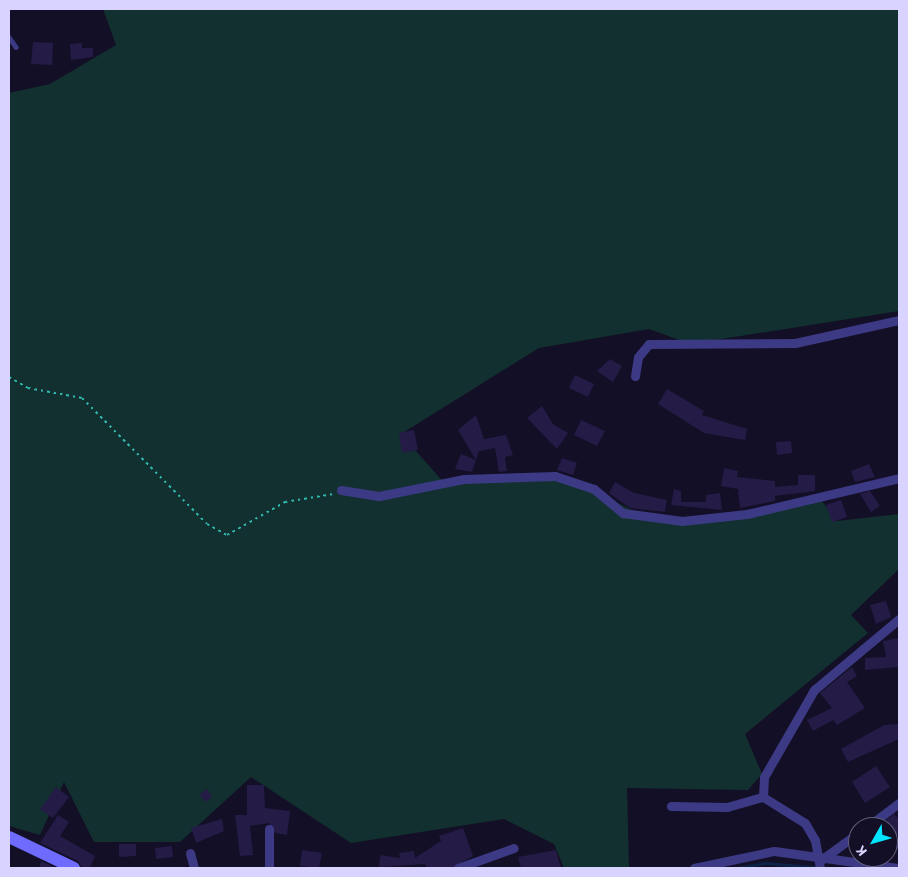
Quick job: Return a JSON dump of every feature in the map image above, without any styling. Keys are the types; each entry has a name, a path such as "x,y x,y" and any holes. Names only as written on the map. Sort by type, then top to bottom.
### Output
{"street":[{"path":"635,376 638,357 648,344 795,342 899,320"},
{"path":"341,490 379,496 464,479 555,476 594,489 634,516 682,521 747,514 899,478"},
{"path":"763,797 764,777 814,690 899,619"},
{"path":"671,806 727,807 763,797 805,823 820,864"},
{"path":"885,817 899,802"},
{"path":"269,829 269,868"},
{"path":"9,837 74,868"},
{"path":"820,864 848,841"},
{"path":"458,868 514,848"},
{"path":"694,868 774,851 820,864 898,868"},
{"path":"190,853 194,868"}],"lane":[{"path":"9,37 16,48"}],"path":[{"path":"9,377 28,388 82,398 207,524 226,534 285,502 324,498 341,490"}],"green space":[{"path":"103,9 899,9 899,311 690,344 649,329 539,348 401,434 446,485 564,476 650,519 728,518 822,501 837,521 899,514 899,569 851,615 868,633 745,734 762,774 748,790 627,788 629,868 564,868 554,844 504,819 351,843 251,777 180,842 94,842 64,782 40,835 9,826 9,93 50,84 116,45"}],"building":[{"path":"33,42 53,43 52,65 31,64"},
{"path":"82,43 82,48 93,48 93,57 71,60 70,44"},
{"path":"610,359 622,366 613,382 597,371"},
{"path":"575,375 594,384 588,397 569,388"},
{"path":"667,389 704,411 702,415 747,429 745,440 704,433 658,404"},
{"path":"542,406 553,424 568,433 557,449 527,418"},
{"path":"476,415 484,439 506,435 513,455 505,457 507,471 499,472 495,448 479,451 476,460 458,430"},
{"path":"581,420 605,431 597,446 574,435"},
{"path":"414,430 418,450 402,453 399,433"},
{"path":"791,441 792,453 777,455 776,442"},
{"path":"461,454 476,460 472,472 455,469"},
{"path":"562,458 577,463 573,475 557,470"},
{"path":"869,464 875,477 855,482 851,471"},
{"path":"724,468 738,471 737,477 775,481 775,487 798,485 798,475 815,475 815,491 775,496 775,501 740,508 738,489 721,486"},
{"path":"615,482 634,493 667,500 665,512 630,508 609,493"},
{"path":"674,489 681,491 681,502 706,502 706,495 720,493 722,510 671,505"},
{"path":"870,491 880,506 871,512 860,494"},
{"path":"841,500 847,517 832,522 826,505"},
{"path":"886,601 891,617 876,624 870,605"},
{"path":"899,638 899,667 865,670 865,658 886,657 883,641"},
{"path":"852,667 857,676 847,682 865,708 837,725 833,720 813,731 807,720 832,708 820,693"},
{"path":"899,724 899,739 848,762 841,749 884,725"},
{"path":"876,766 890,787 865,803 852,782"},
{"path":"247,785 264,785 265,808 290,811 287,835 275,833 269,823 250,826 253,855 240,856 235,815 247,815"},
{"path":"56,787 69,797 53,818 40,809"},
{"path":"207,789 212,797 205,802 200,794"},
{"path":"58,815 69,822 60,836 95,856 90,868 82,868 78,861 40,843"},
{"path":"898,818 899,819 898,835"},
{"path":"222,819 224,831 196,843 191,828"},
{"path":"463,828 473,856 452,868 427,868 425,864 379,867 380,855 400,858 399,853 414,851 415,858 441,841 439,836"},
{"path":"119,844 136,844 136,856 119,857"},
{"path":"172,846 173,857 156,859 155,848"},
{"path":"302,850 322,853 319,868 300,866"},
{"path":"556,850 561,868 521,868 518,857"},
{"path":"41,861 56,868 39,868"}],"waterway":[{"path":"736,868 765,863 825,868"}]}
